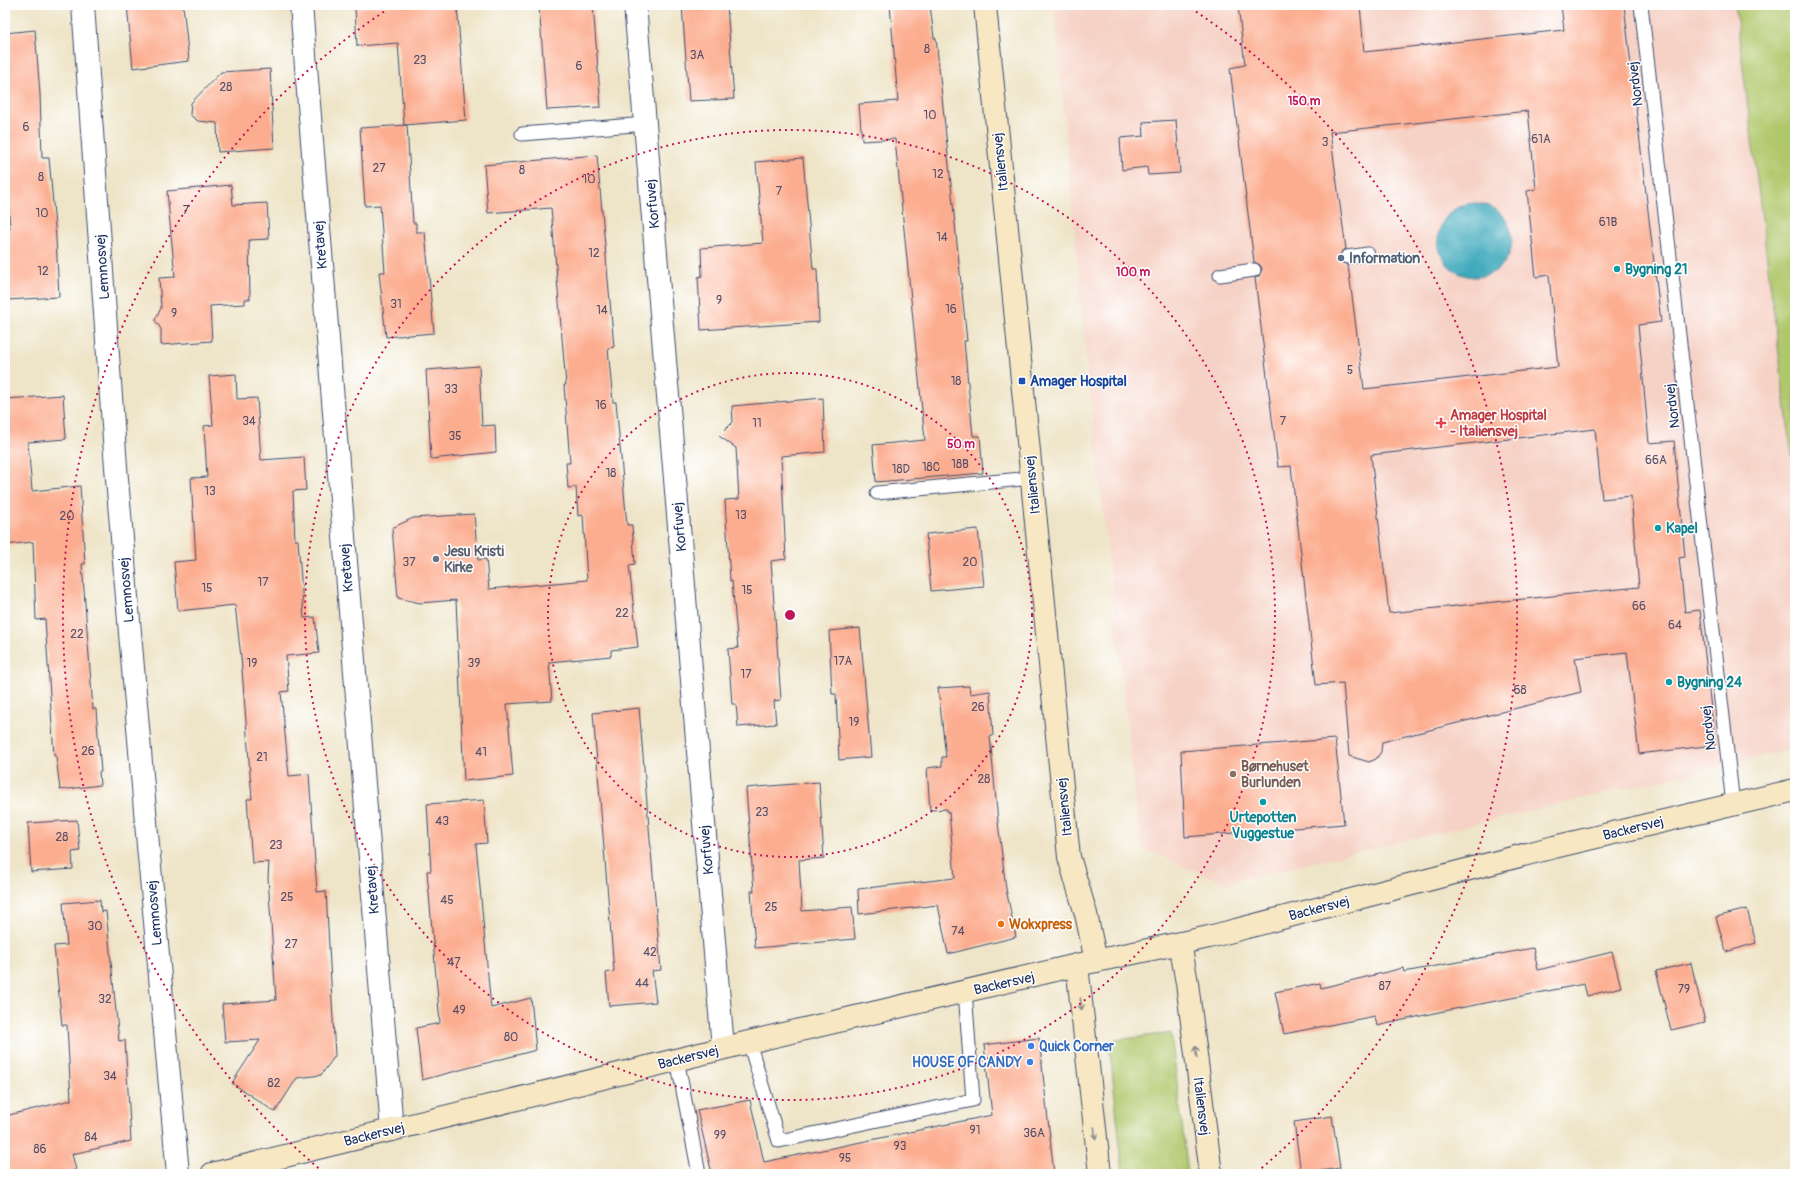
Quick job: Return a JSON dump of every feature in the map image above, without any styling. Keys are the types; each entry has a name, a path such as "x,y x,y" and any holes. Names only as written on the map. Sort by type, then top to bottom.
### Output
{"street":[{"name":"Lemnosvej","path":"83,5 116,475 145,819 178,1174"},
{"name":"Kretavej","path":"300,5 392,1130"},
{"name":"Korfuvej","path":"635,5 723,1048"},
{"name":"Italiensvej","path":"985,5 1069,857 1086,914 1087,963 1100,1174"},
{"name":"Backersvej","path":"212,1174 723,1048 1087,963 1209,937 1554,847 1795,790"},
{"name":"Italiensvej","path":"1180,943 1187,983 1211,1174"}],"lane":[{"name":"Nordvej","path":"1641,5 1733,804"},
{"path":"522,134 646,124"},
{"path":"1347,257 1368,254"},
{"path":"1220,275 1254,270"},
{"path":"876,493 1032,478"},
{"path":"749,1042 779,1141 973,1100 965,991"},
{"path":"677,1059 699,1174"}],"shaded area":[{"name":"Amager Hospital - Italiensvej","path":"1054,5 1735,5 1795,481 1795,748 1226,883 1141,848 1087,366"}],"green space":[{"path":"1735,5 1795,5 1795,481"},
{"path":"1171,1033 1188,1174 1123,1174 1109,1041"}],"water":[{"path":"1475,203 1496,209 1506,219 1512,240 1506,261 1496,271 1475,277 1454,271 1444,261 1438,240 1444,219 1454,209"}],"building":[{"path":"127,5 183,5 189,61 133,68"},
{"path":"389,5 457,5 466,120 404,125 398,43 357,46 355,8"},
{"path":"539,5 593,5 601,107 547,110"},
{"path":"682,5 727,5 734,99 689,101"},
{"path":"890,5 930,5 934,38 936,38 967,341 964,341 973,436 980,436 983,473 876,482 873,445 925,440 895,139 862,141 859,104 898,101"},
{"name":"Amager Hospital - Italiensvej","path":"1238,5 1360,5 1364,52 1564,30 1561,5 1624,5 1661,322 1638,325 1649,443 1674,441 1685,557 1679,558 1685,612 1700,610 1715,745 1639,754 1627,652 1575,658 1581,692 1382,742 1381,752 1376,759 1369,762 1349,756 1343,683 1316,685 1291,466 1278,467 1255,278 1259,276 1262,269 1260,265 1254,262 1230,68 1245,65","holes":["1528,111 1536,189 1527,191 1536,277 1549,275 1558,367 1364,389 1348,265 1341,262 1339,258 1342,251 1346,249 1330,132","1595,429 1602,499 1631,496 1639,587 1389,613 1371,455"]},
{"path":"35,30 40,94 42,158 49,158 56,238 59,297 7,300 7,295 5,295 5,228 10,228 5,159 5,33"},
{"path":"270,69 274,148 218,152 217,123 198,121 190,115 191,103 221,72"},
{"path":"1176,120 1180,173 1148,175 1147,167 1122,170 1120,138 1144,136 1143,122"},
{"path":"407,125 413,223 416,223 416,232 425,232 434,333 386,337 379,272 385,272 380,205 365,206 360,128"},
{"path":"597,155 614,347 608,348 613,402 616,402 627,525 632,525 635,564 629,565 638,647 611,650 611,656 549,662 552,701 507,704 513,776 464,781 456,600 420,603 398,598 392,528 413,518 474,514 478,560 486,559 489,589 587,580 583,515 578,516 576,487 568,488 566,463 570,463 564,385 566,385 551,208 488,213 484,165"},
{"path":"803,158 813,269 817,269 819,322 701,330 698,277 702,276 701,248 763,243 756,162"},
{"path":"231,185 233,205 267,203 269,239 249,240 250,299 245,299 245,304 210,306 212,341 161,345 161,329 155,320 161,308 159,278 175,277 167,191"},
{"path":"479,366 482,426 495,425 496,452 431,459 426,370"},
{"path":"236,374 237,399 257,398 261,460 304,457 306,490 293,491 295,540 298,540 304,618 315,617 319,653 286,656 289,691 281,692 289,776 309,774 317,892 326,891 335,1056 321,1075 297,1078 275,1112 232,1083 260,1040 225,1042 222,1004 276,1000 268,877 269,862 252,863 247,799 252,799 241,657 235,605 178,611 174,562 196,560 191,478 207,477 204,426 213,425 209,376"},
{"path":"63,395 66,439 28,442 32,491 80,486 85,564 82,564 93,709 96,709 101,772 99,772 100,785 60,790 56,756 54,756 45,619 36,620 33,542 5,545 5,399"},
{"path":"823,398 825,452 781,456 786,559 771,561 781,700 774,701 776,724 738,727 736,704 732,704 728,649 738,648 732,581 730,581 725,500 739,499 736,448 719,436 733,422 732,406"},
{"path":"978,529 984,586 931,591 926,534"},
{"path":"860,628 871,757 839,760 836,694 832,694 829,631"},
{"path":"969,686 970,694 990,691 993,736 990,736 998,822 1006,889 1016,937 948,954 938,905 859,914 858,889 955,878 949,812 947,812 947,809 930,810 927,768 942,766 942,757 946,757 938,688"},
{"path":"639,708 661,970 652,971 656,1002 609,1006 606,973 614,971 593,713"},
{"name":"Urtepotten Vuggestue","path":"1335,739 1344,824 1185,837 1181,751"},
{"path":"819,782 824,858 799,860 802,911 852,907 855,939 755,948 751,891 754,891 746,788"},
{"path":"484,800 487,843 476,844 491,1008 531,998 536,1050 422,1080 416,1028 440,1023 427,871 431,871 427,804"},
{"path":"77,820 80,851 72,852 73,869 31,872 28,823"},
{"path":"100,900 101,912 106,911 119,1041 125,1040 131,1141 72,1154 76,1170 61,1174 5,1174 5,1116 71,1100 67,1025 62,1025 54,946 67,945 63,903"},
{"path":"1747,909 1756,943 1726,952 1716,917"},
{"path":"1533,948 1538,970 1612,952 1621,987 1587,996 1584,984 1434,1013 1377,1026 1375,1016 1284,1034 1275,992 1320,983 1321,988 1403,968 1404,972"},
{"path":"1691,963 1705,1022 1671,1030 1656,971"},
{"path":"1039,1038 1054,1174 712,1174 697,1110 750,1100 764,1162 992,1115 984,1045"},
{"path":"1332,1116 1340,1168 1301,1174 1294,1122"}],"place":[{"name":"Information","path":"1341,258"},
{"name":"Bygning 21","path":"1617,269"},
{"name":"Amager Hospital","path":"1022,381"},
{"name":"Amager Hospital - Italiensvej","path":"1441,423"},
{"name":"Kapel","path":"1658,528"},
{"name":"Jesu Kristi Kirke","path":"436,559"},
{"name":"Bygning 24","path":"1669,682"},
{"name":"Børnehuset Burlunden","path":"1233,774"},
{"name":"Urtepotten Vuggestue","path":"1263,802"},
{"name":"Wokxpress","path":"1001,924"},
{"name":"Quick Corner","path":"1031,1046"},
{"name":"HOUSE OF CANDY","path":"1030,1062"}]}
